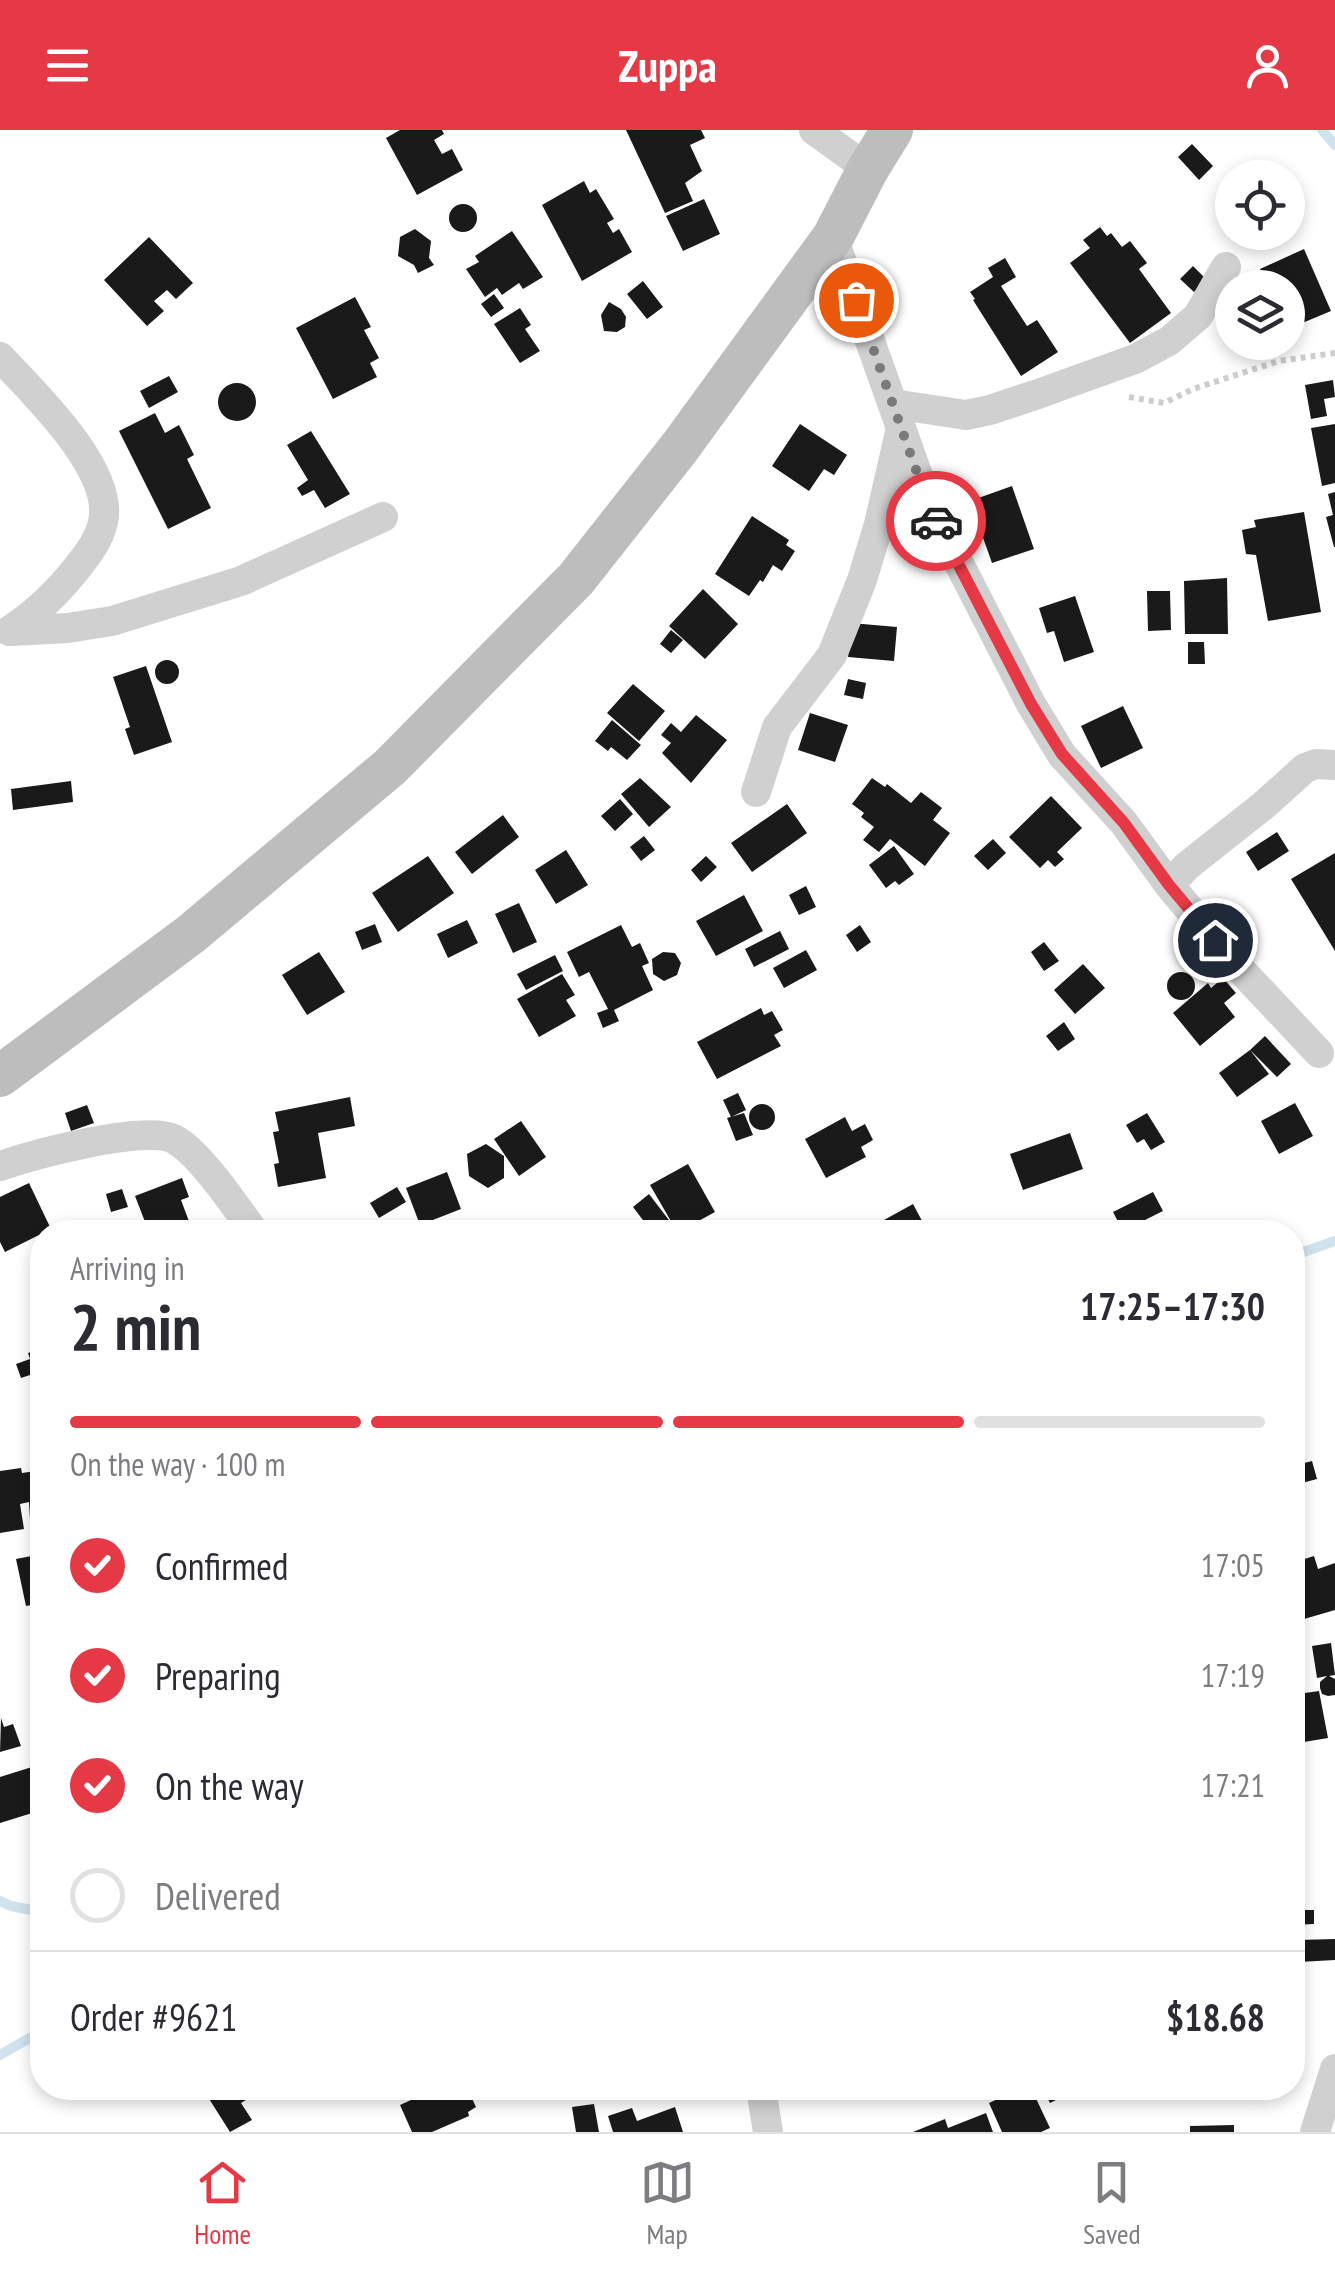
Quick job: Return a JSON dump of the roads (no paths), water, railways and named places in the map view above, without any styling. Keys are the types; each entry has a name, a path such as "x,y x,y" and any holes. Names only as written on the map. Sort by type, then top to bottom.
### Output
{"main road":[{"path":"0,1076 192,934 390,767 576,579 680,447 833,237 892,130"}],"street":[{"path":"814,130 868,169"},
{"path":"833,237 927,501 1031,704 1062,754 1124,823 1169,885 1238,967 1319,1053"},
{"path":"897,416 990,410 1135,359 1169,341 1198,316 1226,267"},
{"path":"0,357 60,421 86,459 103,498 104,520 92,549 66,582 45,604 5,631"},
{"path":"756,792 777,726 832,654 862,580 880,524 897,416"},
{"path":"5,631 112,622 241,581 383,518"},
{"path":"1169,885 1305,768 1335,765"},
{"path":"0,1166 131,1136 159,1134 183,1146 224,1189 246,1220"},
{"path":"1315,2132 1335,2069"},
{"path":"763,2100 768,2132"}],"waterway":[{"path":"1322,130 1335,145"},
{"path":"1305,1251 1335,1241"},
{"path":"0,1901 30,1910"},
{"path":"0,2055 30,2038"}]}
